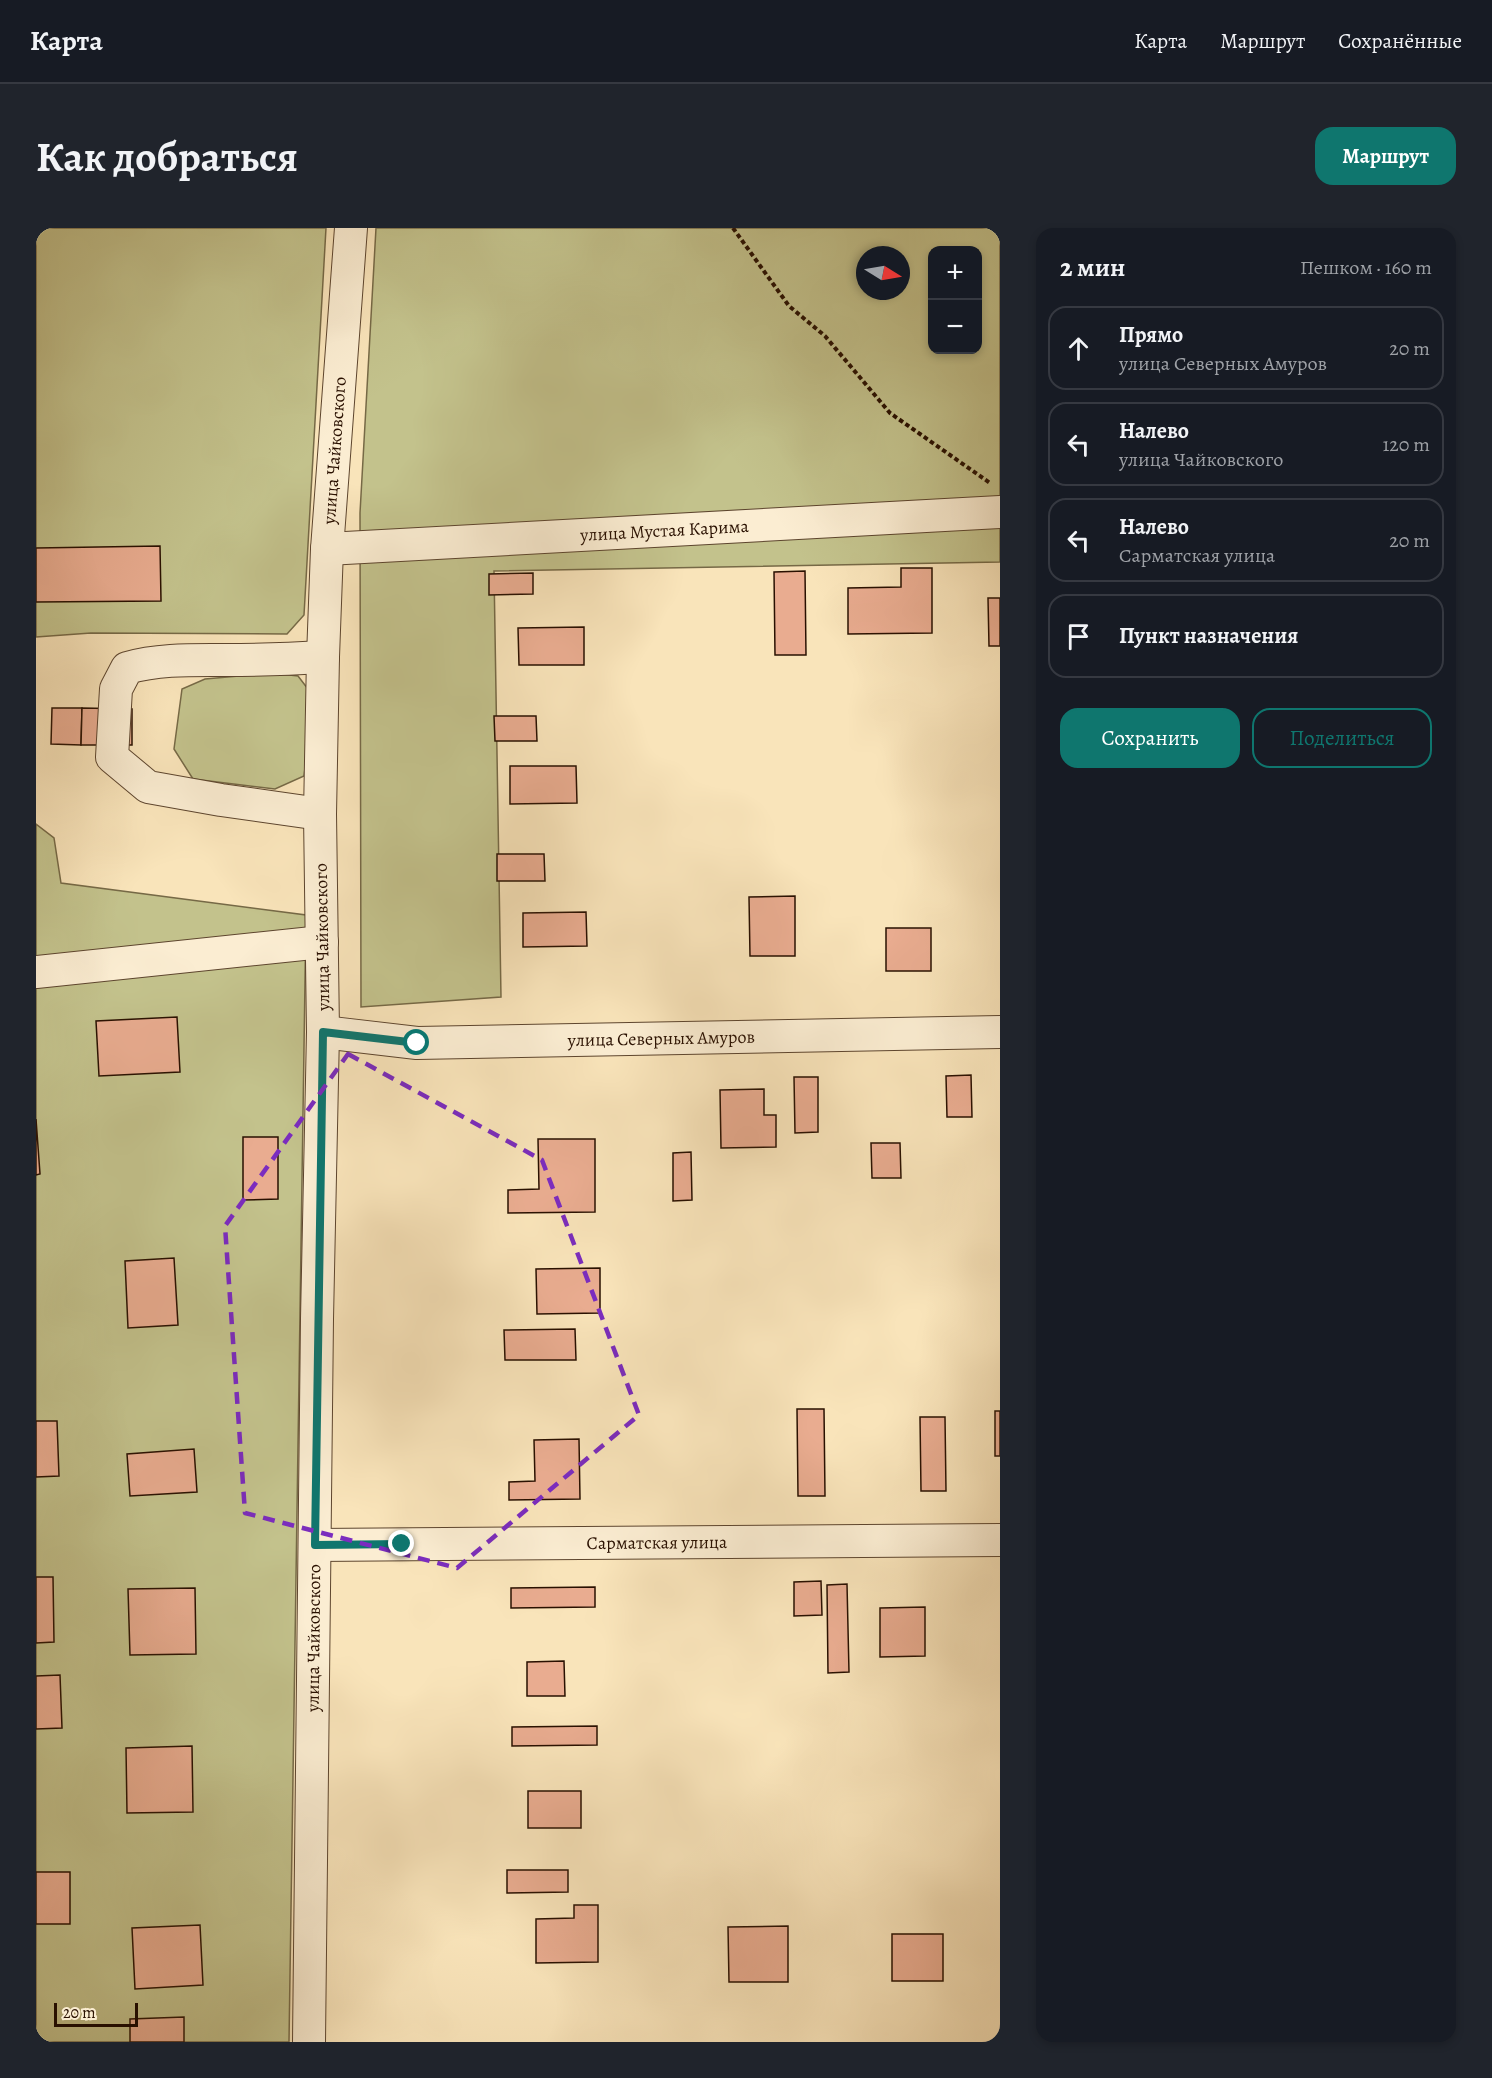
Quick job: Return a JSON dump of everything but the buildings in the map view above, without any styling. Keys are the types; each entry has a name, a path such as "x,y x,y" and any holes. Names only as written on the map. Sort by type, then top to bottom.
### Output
{"street":[{"name":"улица Чайковского","path":"309,2042 323,1032 320,814 327,549 351,228"},
{"name":"улица Мустая Карима","path":"327,549 995,498"},
{"path":"320,814 148,788 112,757 116,689 127,668 140,664 183,660 324,657"},
{"path":"36,972 322,942"},
{"name":"улица Северных Амуров","path":"323,1032 417,1043 1000,1032"},
{"name":"Сарматская улица","path":"315,1545 1000,1540"}],"path":[{"path":"733,228 789,306 825,336 890,413 995,498"}],"highlighted area":[{"path":"348,1054 542,1160 639,1415 457,1568 245,1513 225,1226"}],"shaded area":[{"path":"36,228 326,228 304,615 287,634 91,633 36,637"},
{"path":"376,228 1000,228 1000,562 494,571 501,997 361,1007 360,513"},
{"path":"272,673 298,676 308,689 309,736 304,776 275,789 193,779 174,749 182,689 205,679"},
{"path":"36,824 54,838 61,883 306,915 289,2042 36,2042"}],"route":[{"path":"402,1544 315,1545 323,1032 417,1043"}]}
